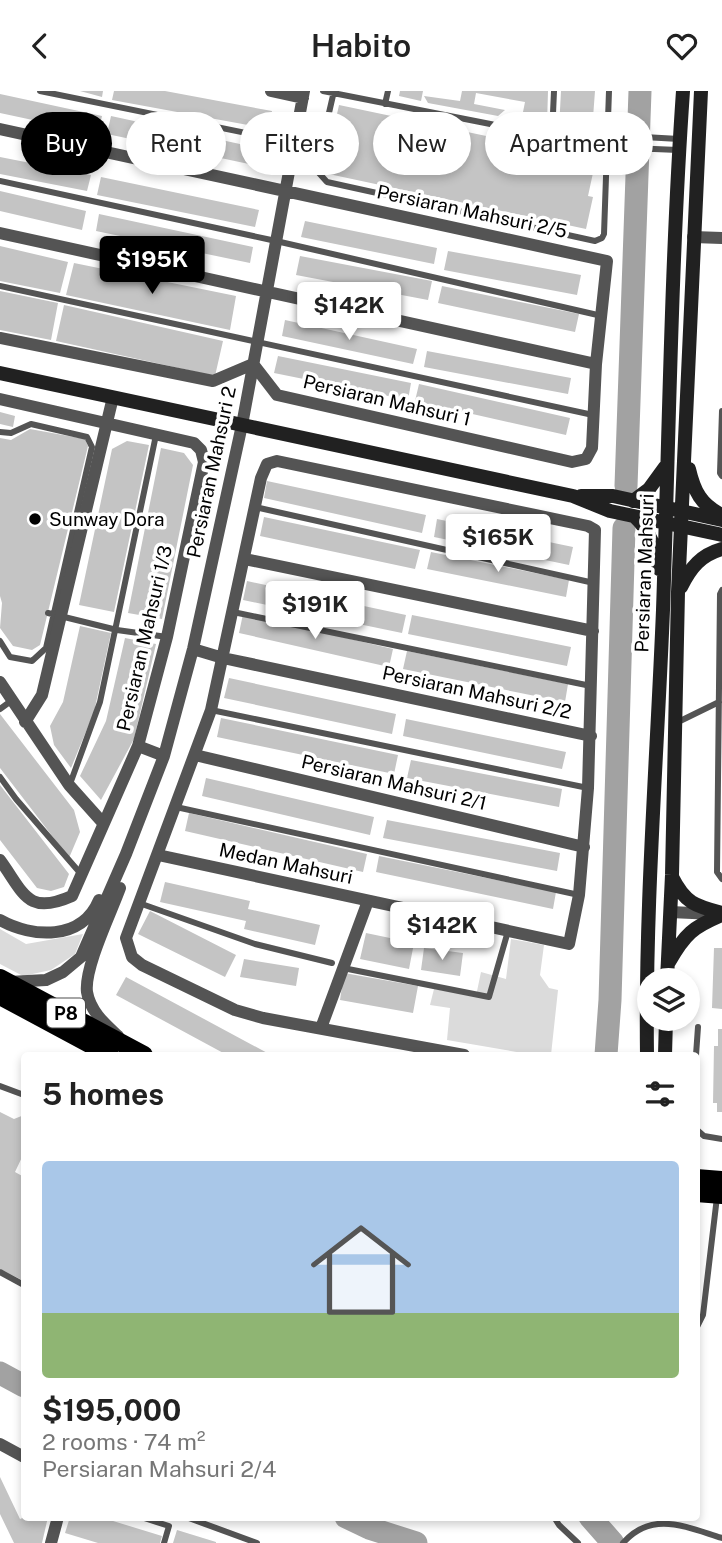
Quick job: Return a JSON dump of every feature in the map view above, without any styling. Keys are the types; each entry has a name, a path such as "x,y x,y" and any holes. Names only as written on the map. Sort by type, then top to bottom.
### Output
{"main road":[{"name":"P8","path":"2,986 138,1052"},
{"name":"P8","path":"2,986 105,1052"},
{"path":"700,1173 719,1187"},
{"path":"700,1180 719,1187"},
{"path":"700,1192 719,1187"}],"street":[{"path":"271,91 304,95"},
{"name":"Persiaran Mahsuri","path":"667,968 675,723 666,464 683,91"},
{"name":"Persiaran Mahsuri","path":"649,968 652,861 671,593 682,519 701,91"},
{"name":"Persiaran Mahsuri 2/5","path":"0,129 607,261"},
{"name":"Persiaran Mahsuri 2","path":"127,854 164,756 192,649 242,425 289,175"},
{"path":"0,233 596,365"},
{"path":"693,237 722,238"},
{"name":"Persiaran Mahsuri 1","path":"253,364 276,395 572,462 586,459 592,448 596,365 607,261"},
{"path":"0,338 213,381 253,364"},
{"path":"0,373 573,496 613,496 633,509 652,537 671,593"},
{"path":"25,722 42,695 54,615 113,397"},
{"name":"Persiaran Mahsuri 1/3","path":"0,399 194,443 201,450 204,462 167,637 138,746 72,896 43,905 28,898 0,860"},
{"path":"684,447 692,485 697,495 722,517"},
{"path":"448,1052 262,1018 235,1010 142,965 132,957 126,942 211,710 261,478 267,464 277,461 588,526 595,530 589,788 579,895"},
{"path":"633,509 666,464"},
{"path":"633,509 682,519 722,535"},
{"path":"682,519 722,517"},
{"path":"671,593 694,564 722,549"},
{"path":"245,559 593,631"},
{"name":"Persiaran Mahsuri 2/2","path":"192,649 590,736"},
{"path":"0,682 6,705 25,722 69,785 103,823"},
{"path":"138,746 164,756"},
{"name":"Persiaran Mahsuri 2/1","path":"195,755 584,847"},
{"path":"0,920 18,930 37,933 58,932 76,925 87,919 96,907 110,874 127,854"},
{"path":"2,986 46,980 63,972 81,957 127,854"},
{"path":"127,854 121,883 91,965 88,992 98,1017 138,1052"},
{"name":"Medan Mahsuri","path":"158,855 569,944 579,895"},
{"path":"652,861 659,902 670,912 722,914"},
{"path":"672,876 686,899 698,907 722,914"},
{"path":"321,1028 337,965 368,901"},
{"path":"653,968 659,923 670,912"},
{"path":"670,968 688,933 722,914"},
{"name":"Persiaran Mahsuri","path":"647,1031 647,1052"},
{"path":"664,1052 665,1031"},
{"path":"0,1444 21,1455"},
{"path":"53,1542 57,1521"}],"lane":[{"path":"40,91 240,132"},
{"path":"323,91 485,123"},
{"path":"384,104 388,91"},
{"path":"554,112 555,91"},
{"path":"608,112 609,91"},
{"path":"333,92 317,165 318,172 327,182 595,241 604,234 606,175"},
{"path":"653,138 679,142"},
{"path":"653,147 679,142"},
{"path":"0,181 602,316"},
{"path":"0,286 595,416"},
{"path":"722,411 722,476"},
{"path":"0,432 11,433 31,424 87,437 92,447 46,648 32,661 10,657 0,641"},
{"path":"69,785 100,702 157,433"},
{"path":"255,507 594,583"},
{"path":"722,590 717,872 722,879"},
{"path":"233,612 592,686"},
{"path":"54,615 167,637"},
{"path":"675,723 719,702"},
{"path":"211,710 589,788"},
{"path":"0,777 82,874"},
{"path":"176,807 579,895"},
{"path":"139,904 255,944 337,965 489,997 508,931"},
{"path":"696,1052 698,1031"},
{"path":"0,1086 21,1094"},
{"path":"700,1132 704,1136 722,1139"},
{"path":"700,1321 703,1315 719,1187"},
{"path":"0,1272 21,1283"},
{"path":"153,1521 169,1526 164,1543"},
{"path":"197,1521 257,1543"},
{"path":"556,1521 578,1543"},
{"path":"623,1543 636,1529 649,1524 685,1527 722,1538"}],"shaded area":[{"path":"0,929 26,944 83,934 75,954 51,970 23,976 0,964"},
{"path":"511,939 544,945 540,975 549,988 558,990 551,1052 517,1052 447,1040 450,1008 430,1005 434,989 476,996 481,972 506,979"}],"building":[{"path":"80,91 103,91 102,97"},
{"path":"114,91 165,91 272,111 240,112 240,124 226,121 226,112 177,112 112,100"},
{"path":"400,91 423,91 421,101 399,96"},
{"path":"462,91 548,91 547,112 523,112 525,102 476,93 474,104 505,110 485,114 428,103 424,96 460,101"},
{"path":"561,91 595,91 593,112 560,112"},
{"path":"0,94 83,112 21,112 21,118 0,113"},
{"path":"339,105 373,112 373,175 471,175 471,133 485,136 485,175 593,175 588,196 593,197 586,229 333,175 359,175 359,112 337,112"},
{"path":"112,116 126,119 126,138 112,135"},
{"path":"226,141 240,144 240,162 226,159"},
{"path":"0,157 21,161 21,175 91,175 87,191 0,174"},
{"path":"101,177 259,210 255,227 97,195"},
{"path":"0,191 86,211 82,230 0,211"},
{"path":"99,214 253,247 250,263 96,231"},
{"path":"305,221 437,248 434,264 301,237"},
{"path":"0,246 68,262 60,293 0,281"},
{"path":"448,251 581,275 577,295 444,270"},
{"path":"300,256 432,281 428,300 296,275"},
{"path":"74,263 236,296 230,330 66,295"},
{"path":"442,286 579,314 575,332 438,303"},
{"path":"0,291 58,303 51,340 0,330"},
{"path":"64,305 223,341 215,376 56,341"},
{"path":"285,320 417,349 413,364 282,336"},
{"path":"427,351 571,378 568,394 424,367"},
{"path":"278,356 411,383 408,400 274,373"},
{"path":"419,384 570,418 566,435 415,401"},
{"path":"0,412 15,416 13,427 0,424"},
{"name":"Sunway Dora","path":"30,429 85,439 88,446 40,645 32,650 13,646 0,628 0,438 11,440"},
{"path":"127,441 149,445 114,612 79,605 112,449"},
{"path":"161,448 184,453 193,465 162,619 128,613"},
{"path":"267,481 426,515 422,533 264,498"},
{"path":"264,517 420,550 415,569 260,536"},
{"path":"437,519 573,547 569,565 434,537"},
{"path":"431,552 569,580 566,597 427,569"},
{"path":"247,581 406,615 402,633 243,600"},
{"path":"243,614 393,649 389,667 239,633"},
{"path":"412,615 571,647 567,666 408,634"},
{"path":"80,626 111,633 94,712 71,768 54,745 50,726 63,702"},
{"path":"125,638 156,644 134,739 101,800 80,776 106,721"},
{"path":"407,651 568,684 565,702 403,669"},
{"path":"229,678 396,714 392,734 224,698"},
{"path":"0,714 74,810 80,832 69,858 0,768"},
{"path":"221,718 398,755 394,774 217,737"},
{"path":"406,719 566,752 562,769 403,736"},
{"path":"411,760 562,789 559,807 407,778"},
{"path":"206,778 374,817 370,835 202,796"},
{"path":"0,785 69,874 64,887 51,891 37,888 0,840"},
{"path":"189,813 367,854 363,872 185,831"},
{"path":"387,820 560,853 557,871 383,838"},
{"path":"379,856 556,892 553,909 376,872"},
{"path":"165,882 250,901 248,909 320,925 315,945 244,929 246,921 160,902"},
{"path":"150,911 236,955 225,977 138,934"},
{"path":"366,933 414,943 409,969 360,959"},
{"path":"424,948 463,953 460,976 421,970"},
{"path":"714,948 722,948 722,1009 712,1008"},
{"path":"244,959 299,968 296,986 240,977"},
{"path":"344,973 418,986 413,1013 340,1000"},
{"path":"126,977 265,1052 221,1052 116,995"},
{"path":"718,1029 722,1029 722,1112 717,1112 717,1103 713,1103 714,1046 718,1046"},
{"path":"0,1112 14,1119 21,1116 21,1159 15,1172 21,1175 21,1280 0,1269"},
{"path":"0,1477 21,1521 47,1521 42,1543 14,1543 0,1514"},
{"path":"69,1521 113,1521 162,1536 160,1543 98,1543 65,1533"},
{"path":"177,1530 216,1542 216,1543 173,1543"}],"waterway":[{"path":"626,486 640,91"},
{"path":"606,1052 624,528"},
{"path":"0,1373 21,1384"},
{"path":"354,1521 416,1543"},
{"path":"594,1521 613,1543"}],"place":[{"name":"Sunway Dora","path":"35,519"}]}
